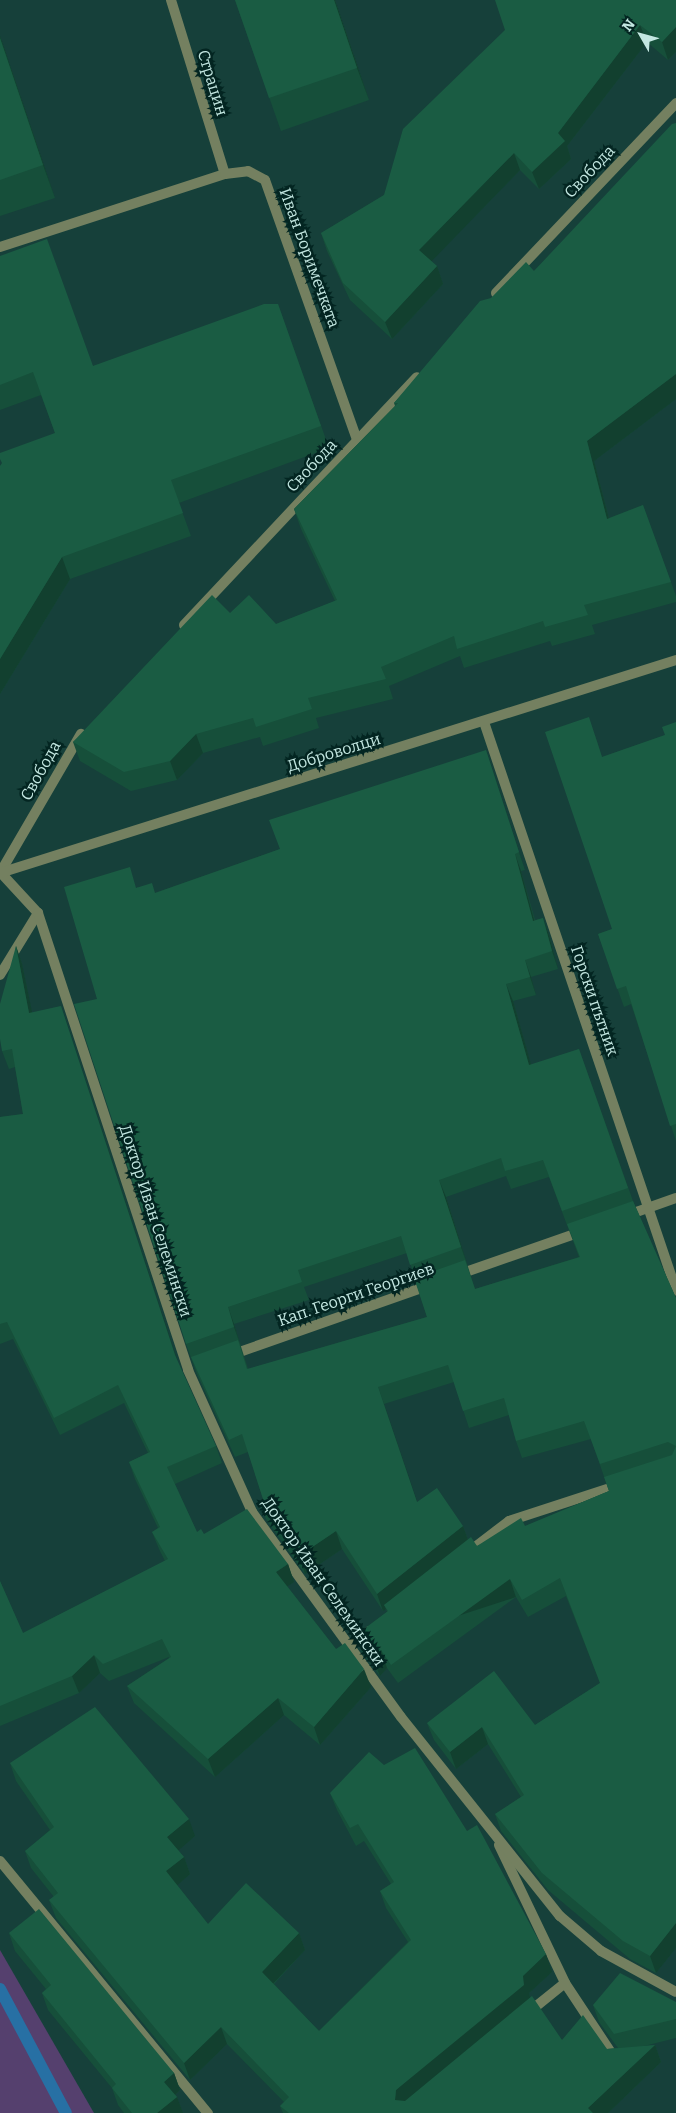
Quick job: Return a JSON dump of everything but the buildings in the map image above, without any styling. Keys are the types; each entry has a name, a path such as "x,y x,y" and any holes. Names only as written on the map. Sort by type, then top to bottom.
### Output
{"street":[{"name":"Страцин","path":"171,0 225,174"},
{"name":"Свобода","path":"486,304 676,103"},
{"name":"Иван Боримечката","path":"0,246 225,174 248,171 265,180 275,201 356,440"},
{"name":"Свобода","path":"175,633 424,368"},
{"name":"Доброволци","path":"0,873 676,660"},
{"name":"Горски пътник","path":"484,722 676,1290"},
{"name":"Свобода","path":"0,873 75,741 88,726"},
{"name":"Доктор Иван Селемински","path":"0,873 38,913 192,1368 252,1512 499,1845 560,1916 601,1951 676,1992"},
{"path":"0,975 38,913"},
{"path":"611,1221 676,1198"},
{"name":"Кап. Георги Георгиев","path":"216,1360 592,1227"},
{"path":"456,1563 509,1521 630,1482"},
{"path":"350,1646 380,1622"},
{"path":"499,1845 565,1983 616,2060"},
{"path":"0,1861 208,2113"},
{"path":"520,2018 565,1983"}],"shaded area":[{"path":"0,1950 94,2113 0,2113"}],"waterway":[{"path":"0,1989 66,2113"}]}
